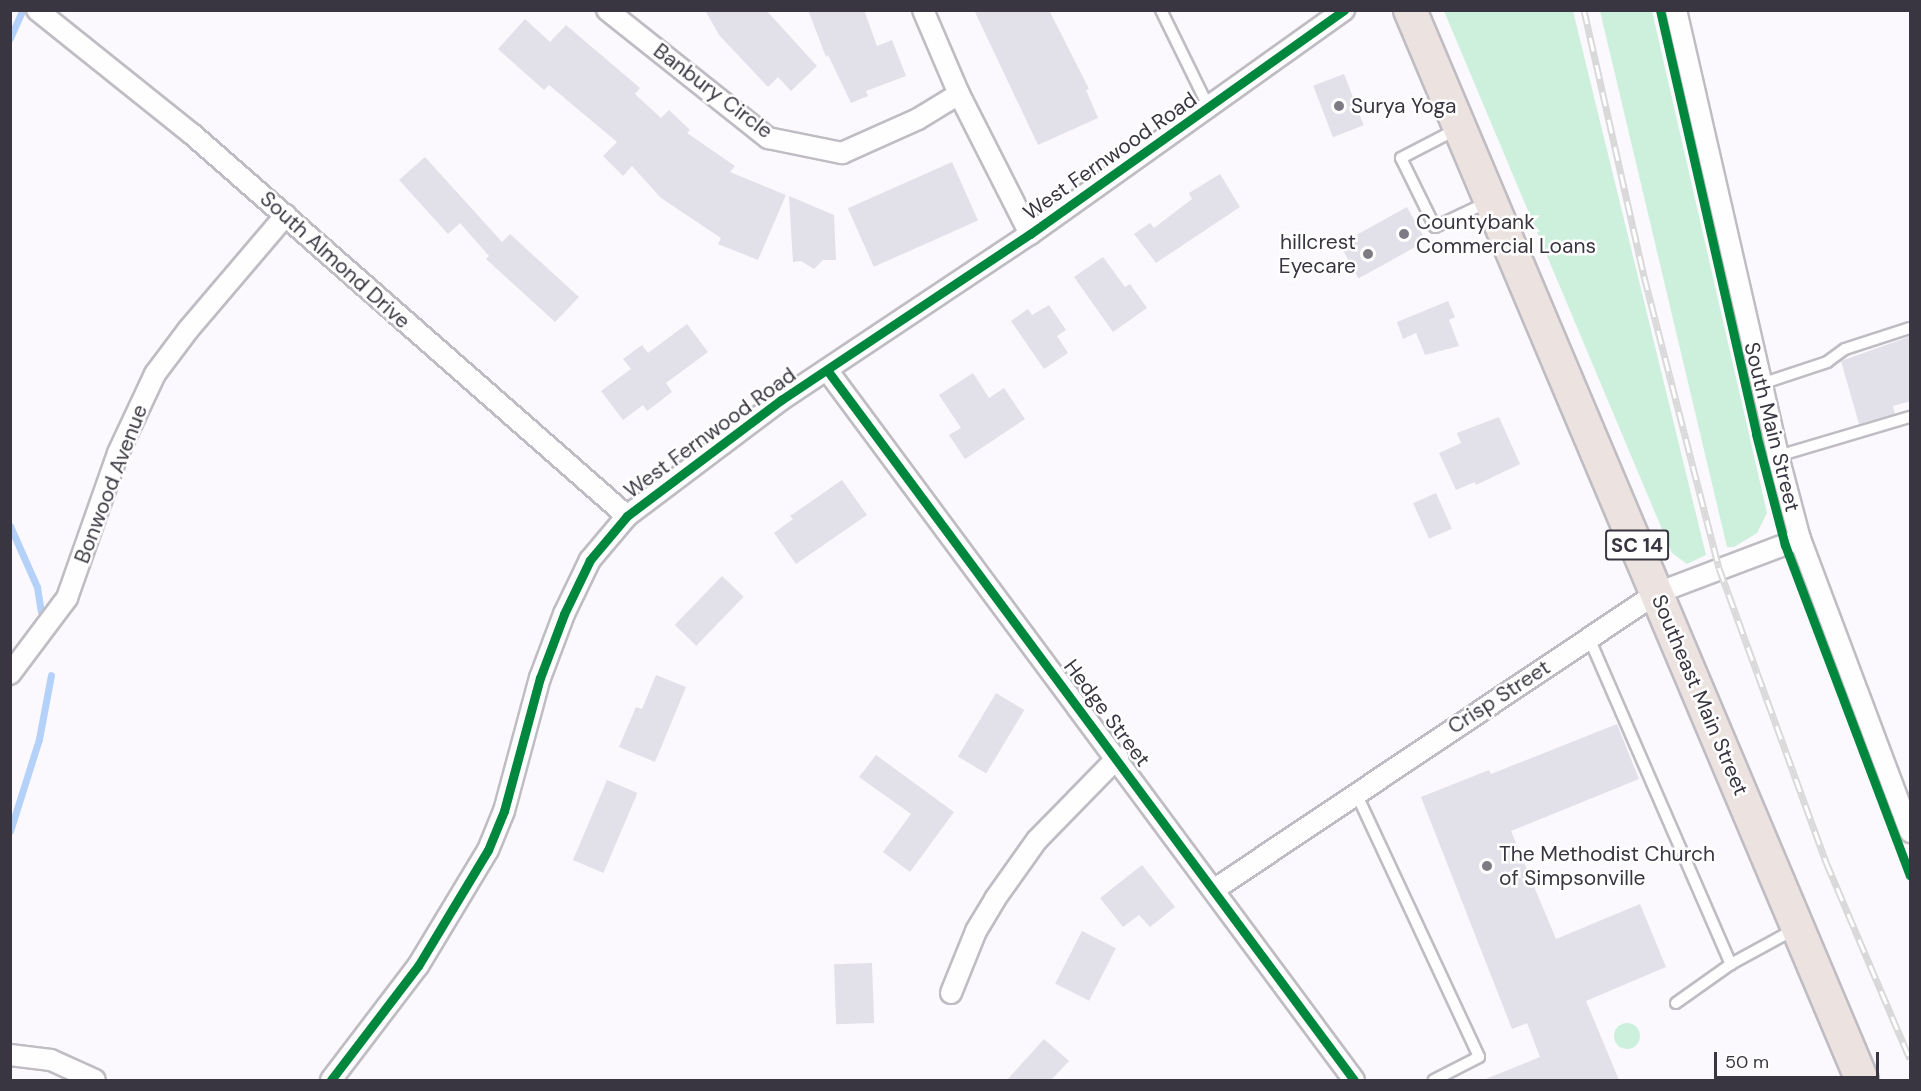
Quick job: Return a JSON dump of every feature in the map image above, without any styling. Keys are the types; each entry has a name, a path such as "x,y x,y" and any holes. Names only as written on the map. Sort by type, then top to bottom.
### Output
{"main road":[{"name":"Southeast Main Street","path":"1410,10 1862,1080"}],"street":[{"name":"South Almond Drive","path":"37,10 192,134 627,516"},
{"name":"Banbury Circle","path":"607,10 768,138 842,153 918,119 959,94"},
{"path":"922,10 959,94 1030,234"},
{"name":"West Fernwood Road","path":"331,1080 418,966 488,850 504,811 540,678 564,614 590,560 627,516 827,370 1030,234 1344,10"},
{"name":"South Main Street","path":"1676,10 1761,384 1800,539 1906,831"},
{"name":"Bonwood Avenue","path":"10,674 68,598 118,453 155,374 188,330 286,215"},
{"name":"Hedge Street","path":"827,370 1118,757 1354,1080"},
{"name":"Crisp Street","path":"1215,889 1657,593 1800,539"},
{"path":"951,993 976,932 1001,891 1044,833 1118,757"},
{"path":"10,1055 51,1060 95,1080"}],"lane":[{"path":"1161,10 1209,108"},
{"path":"1460,127 1401,158 1435,227 1491,201"},
{"path":"1761,384 1827,362 1845,349 1911,328"},
{"path":"1778,456 1911,417"},
{"path":"1588,638 1731,964"},
{"path":"1356,793 1479,1057 1434,1080"},
{"path":"1676,1003 1731,964 1798,928"}],"green space":[{"path":"1444,11 1573,11 1706,555 1687,564 1672,553"},
{"path":"1600,11 1652,11 1767,513 1757,533 1734,547 1727,547"},
{"path":"1627,1023 1637,1026 1640,1036 1637,1046 1627,1049 1617,1046 1614,1036 1617,1026"}],"building":[{"path":"705,10 766,10 817,66 791,91 778,77 768,87 719,35"},
{"path":"808,10 864,10 877,46 892,40 906,76 866,91 868,96 851,103 828,55 826,57"},
{"path":"974,10 1049,10 1089,89 1086,90 1098,118 1038,145"},
{"path":"525,19 550,42 566,25 640,88 635,94 661,118 669,110 690,130 687,133 735,166 730,172 786,195 758,260 718,244 721,238 661,198 632,166 623,176 603,156 617,142 549,85 544,90 498,49"},
{"name":"Surya Yoga","path":"1344,74 1364,125 1333,137 1313,86"},
{"path":"425,157 502,242 510,234 579,297 555,322 486,259 489,256 460,223 448,234 399,180"},
{"path":"952,162 978,220 874,267 848,208"},
{"path":"1220,174 1240,207 1156,263 1134,234 1150,223 1154,228 1192,199 1189,193"},
{"path":"789,196 834,215 836,260 823,260 814,269 801,261 793,262"},
{"path":"1407,207 1426,241 1359,278 1340,244"},
{"path":"1103,257 1125,287 1130,284 1147,308 1113,332 1074,277"},
{"path":"1448,301 1455,317 1449,320 1459,346 1425,355 1416,333 1403,339 1397,322"},
{"path":"1049,305 1066,330 1057,336 1068,353 1044,369 1011,321 1028,309 1032,315"},
{"path":"687,324 708,352 666,383 672,392 647,411 643,405 623,420 601,391 631,369 623,359 642,345 648,353"},
{"path":"1911,336 1911,401 1893,406 1895,414 1859,424 1841,361"},
{"path":"973,373 989,398 1004,388 1025,419 965,459 949,435 961,428 939,395"},
{"path":"1499,417 1520,464 1476,485 1475,482 1456,490 1439,453 1461,443 1457,433"},
{"path":"842,480 867,515 796,564 774,533 793,519 790,516"},
{"path":"1436,493 1452,529 1429,539 1413,503"},
{"path":"722,576 744,597 696,646 675,625"},
{"path":"656,675 686,687 655,762 619,747 636,707 642,709"},
{"path":"996,693 1024,710 986,773 958,756"},
{"name":"The Methodist Church of Simpsonville","path":"1617,724 1639,779 1511,831 1556,939 1640,904 1666,967 1586,1001 1619,1080 1483,1080 1540,1057 1527,1023 1512,1029 1421,797 1489,770 1491,774"},
{"path":"876,755 954,812 910,872 883,852 911,814 859,777"},
{"path":"607,780 637,793 603,873 573,860"},
{"path":"1142,865 1175,907 1150,927 1139,915 1123,927 1100,898"},
{"path":"1082,931 1116,948 1089,1001 1055,984"},
{"path":"872,963 874,1023 836,1024 834,964"},
{"path":"1044,1039 1069,1061 1051,1080 1007,1080"}],"waterway":[{"path":"10,38 21,13"},
{"path":"10,526 37,587 41,611"},
{"path":"10,831 39,739 51,675"}],"railway":[{"path":"1584,10 1644,276 1719,568 1826,862 1910,1059"}],"cycle path":[{"path":"331,1080 418,966 488,850 504,811 540,678 564,614 590,560 627,516 781,400 1030,234 1344,10"},
{"path":"1660,10 1756,434 1785,545 1910,875"},
{"path":"827,370 1354,1080"}],"place":[{"name":"Surya Yoga","path":"1339,106"},
{"name":"Countybank Commercial Loans","path":"1404,234"},
{"name":"hillcrest Eyecare","path":"1368,254"},
{"name":"The Methodist Church of Simpsonville","path":"1487,866"}]}
